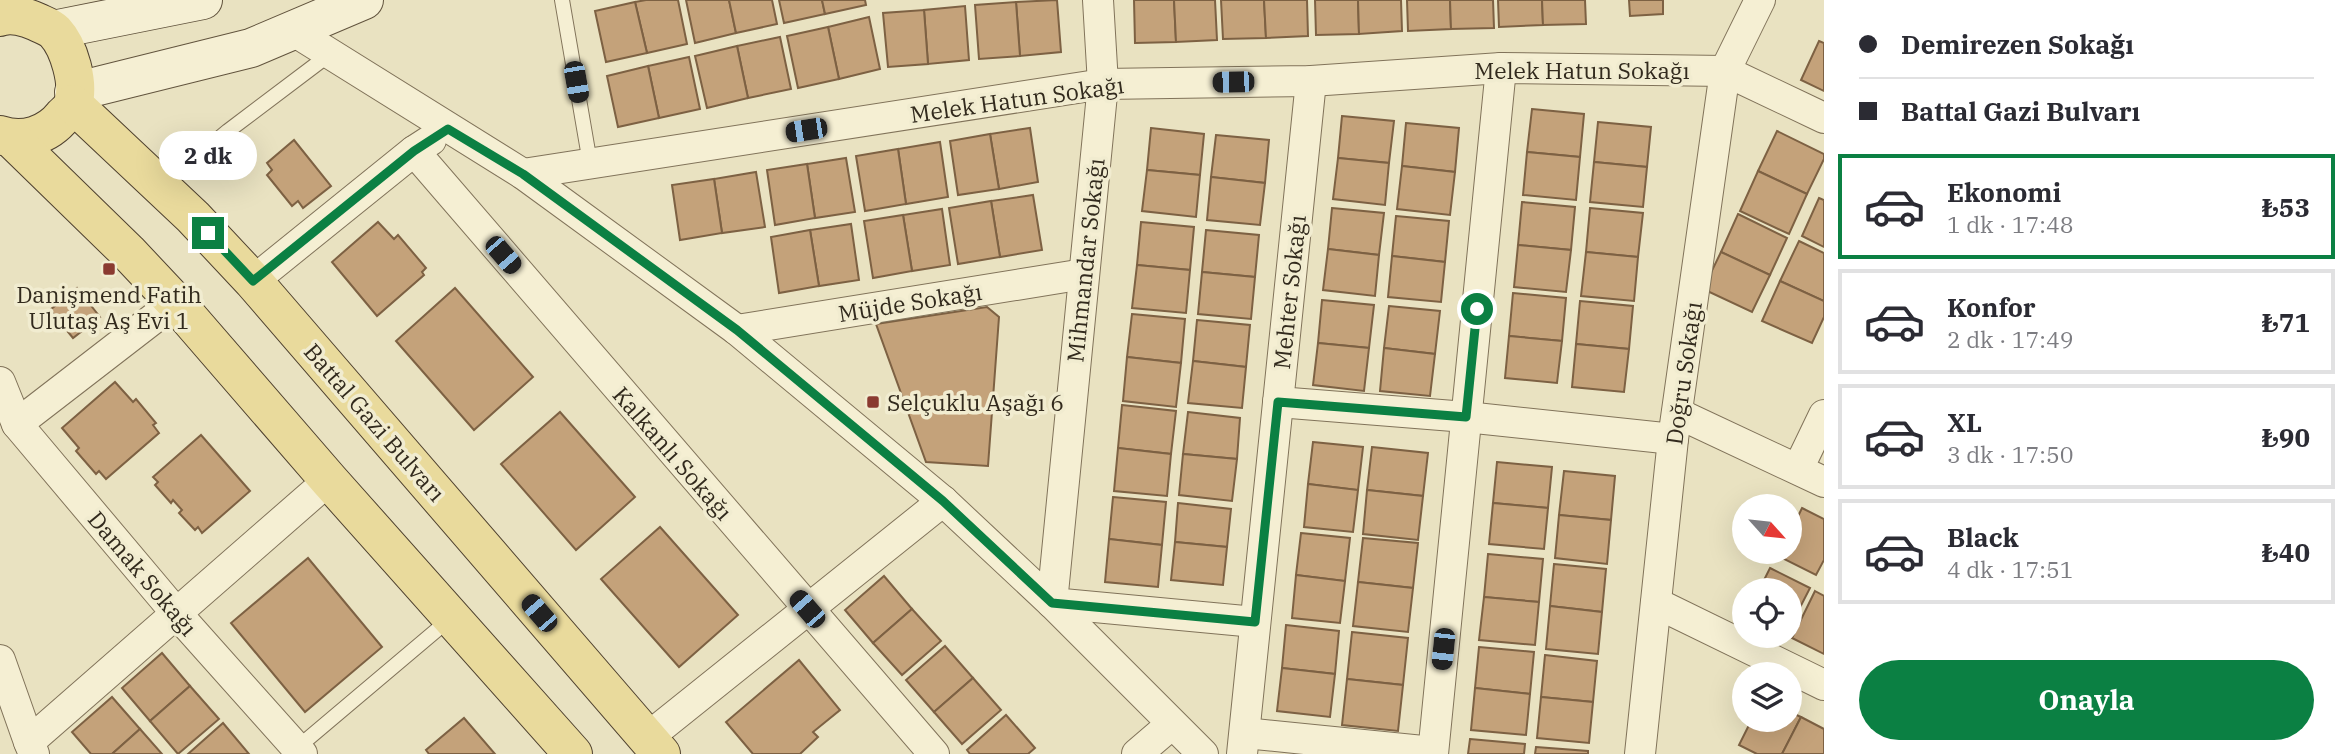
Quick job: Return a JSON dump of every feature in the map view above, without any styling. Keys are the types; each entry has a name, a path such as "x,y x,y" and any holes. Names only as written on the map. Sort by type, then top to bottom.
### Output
{"main road":[{"path":"3,12 31,19 53,30 65,45 70,58 73,98 56,125 39,135 6,136"},
{"name":"Battal Gazi Bulvarı","path":"73,98 194,217 253,281 654,746"},
{"path":"6,136 128,252 175,302 573,754"}],"street":[{"path":"53,30 203,0"},
{"path":"73,98 251,48 364,0"},
{"name":"Mihmandar Sokağı","path":"1052,603 1103,84 1098,0"},
{"name":"Doğru Sokağı","path":"1640,754 1675,426 1725,71 1760,0"},
{"path":"292,30 523,174 737,330 943,501 1052,603 1203,754"},
{"path":"1244,744 1433,753 1501,68"},
{"name":"Melek Hatun Sokağı","path":"523,174 1103,84 1311,81 1501,68 1725,71"},
{"path":"1725,71 1824,118"},
{"name":"Mehter Sokağı","path":"1244,744 1311,81"},
{"path":"253,281 414,151 448,129"},
{"name":"Kalkanlı Sokağı","path":"414,151 934,754"},
{"name":"Müjde Sokağı","path":"737,330 1084,274"},
{"path":"17,424 175,302"},
{"name":"Damak Sokağı","path":"0,382 17,424 177,614 300,751"},
{"path":"1278,402 1466,417 1675,426 1811,476 1824,415"},
{"path":"0,660 31,748 329,480"},
{"path":"654,746 807,609 943,501"},
{"path":"1052,603 1255,622"},
{"path":"1656,603 1824,685"},
{"path":"1137,754 1172,724"}],"lane":[{"path":"562,0 590,163"},
{"path":"162,187 228,131 330,54"},
{"path":"300,751 452,618"}],"building":[{"path":"678,0 687,44 647,53 635,2"},
{"path":"686,0 729,0 736,33 695,43"},
{"path":"729,0 772,0 777,24 736,33"},
{"path":"779,0 822,0 825,14 784,23"},
{"path":"822,0 865,0 866,5 825,14"},
{"path":"1057,0 1061,52 1020,56 1016,2"},
{"path":"1134,0 1174,0 1176,42 1135,43"},
{"path":"1174,0 1215,0 1217,40 1176,42"},
{"path":"1221,0 1264,0 1266,38 1223,39"},
{"path":"1264,0 1307,0 1308,36 1266,38"},
{"path":"1315,0 1358,0 1359,34 1316,35"},
{"path":"1358,0 1401,0 1402,31 1359,34"},
{"path":"1407,0 1450,0 1451,29 1408,31"},
{"path":"1450,0 1493,0 1494,28 1451,29"},
{"path":"1498,0 1542,0 1543,25 1499,27"},
{"path":"1542,0 1585,0 1586,24 1543,25"},
{"path":"1629,0 1663,0 1663,14 1630,16"},
{"path":"635,2 647,53 606,62 595,11"},
{"path":"1016,2 1020,56 979,59 975,5"},
{"path":"965,6 969,60 928,64 924,10"},
{"path":"924,10 928,64 888,67 883,13"},
{"path":"869,17 880,69 839,79 828,27"},
{"path":"828,27 839,79 798,88 787,36"},
{"path":"780,37 791,89 748,98 737,46"},
{"path":"1819,41 1824,43 1824,91 1801,80"},
{"path":"737,46 748,98 707,108 695,56"},
{"path":"689,57 700,109 659,118 648,66"},
{"path":"648,66 659,118 618,127 607,76"},
{"path":"1532,109 1584,114 1580,157 1527,152"},
{"path":"1342,116 1394,121 1389,163 1338,158"},
{"path":"1598,122 1651,127 1647,167 1594,162"},
{"path":"1406,123 1459,128 1455,172 1402,166"},
{"path":"1030,128 1038,182 999,189 990,134"},
{"path":"1151,128 1204,134 1200,175 1147,170"},
{"path":"1777,131 1824,154 1807,194 1758,171"},
{"path":"990,134 999,189 958,195 950,141"},
{"path":"1216,135 1269,140 1265,183 1211,177"},
{"path":"294,140 331,186 303,208 298,201 292,206 267,175 272,170 267,163"},
{"path":"940,142 948,197 906,204 898,149"},
{"path":"898,149 906,204 865,211 856,156"},
{"path":"1527,152 1580,157 1576,200 1523,195"},
{"path":"846,158 855,212 815,218 807,164"},
{"path":"1338,158 1389,163 1385,205 1333,199"},
{"path":"1594,162 1647,167 1643,207 1590,202"},
{"path":"807,164 815,218 775,225 767,170"},
{"path":"1402,166 1455,172 1450,215 1397,209"},
{"path":"1147,170 1200,175 1196,217 1142,211"},
{"path":"1758,171 1807,194 1789,234 1740,211"},
{"path":"756,172 765,227 722,233 714,179"},
{"path":"1211,177 1265,183 1260,225 1207,220"},
{"path":"714,179 722,233 680,240 672,185"},
{"path":"1033,195 1042,250 1000,257 991,201"},
{"path":"1819,198 1824,200 1824,247 1802,236"},
{"path":"991,201 1000,257 958,264 949,208"},
{"path":"1522,202 1575,207 1571,250 1518,245"},
{"path":"1332,208 1384,213 1379,255 1328,249"},
{"path":"1590,208 1643,213 1638,257 1586,252"},
{"path":"942,209 950,265 912,271 903,215"},
{"path":"1738,214 1787,238 1770,275 1721,252"},
{"path":"903,215 912,271 873,278 864,221"},
{"path":"1396,216 1449,221 1445,262 1392,256"},
{"path":"378,222 394,239 398,235 426,268 422,272 424,275 377,316 332,262"},
{"path":"1141,222 1194,227 1190,270 1137,265"},
{"path":"851,224 859,280 819,286 810,230"},
{"path":"810,230 819,286 779,293 771,237"},
{"path":"1206,230 1259,235 1255,277 1202,272"},
{"path":"1799,241 1824,253 1824,301 1780,281"},
{"path":"1518,245 1571,250 1566,292 1514,287"},
{"path":"1328,249 1379,255 1375,296 1323,290"},
{"path":"1586,252 1638,257 1634,301 1581,296"},
{"path":"1721,252 1770,275 1752,312 1703,289"},
{"path":"1392,256 1445,262 1441,302 1388,297"},
{"path":"1137,265 1190,270 1186,313 1132,308"},
{"path":"1202,272 1255,277 1251,319 1198,314"},
{"path":"1780,281 1824,301 1824,317 1812,343 1762,321"},
{"path":"77,288 100,317 73,338 50,310"},
{"path":"455,288 533,377 474,430 396,341"},
{"path":"1513,293 1566,298 1562,341 1509,336"},
{"path":"1322,300 1374,305 1369,348 1318,343"},
{"path":"1580,301 1633,306 1629,349 1576,344"},
{"path":"1389,306 1440,311 1435,354 1384,348"},
{"path":"987,307 999,317 988,466 926,462 876,324"},
{"path":"1132,314 1185,319 1181,363 1127,357"},
{"path":"1197,320 1250,325 1246,367 1193,361"},
{"path":"1509,336 1562,341 1557,383 1505,378"},
{"path":"1318,343 1369,348 1364,391 1313,385"},
{"path":"1576,344 1629,349 1624,392 1572,387"},
{"path":"1384,348 1435,354 1430,396 1380,391"},
{"path":"1127,357 1181,363 1176,407 1123,401"},
{"path":"1193,361 1246,367 1242,408 1188,403"},
{"path":"115,382 133,402 136,399 156,423 153,425 159,433 106,479 99,471 96,474 76,451 79,448 62,428"},
{"path":"1122,405 1176,411 1171,454 1118,448"},
{"path":"560,412 635,497 576,550 501,464"},
{"path":"1188,412 1240,418 1237,459 1183,454"},
{"path":"201,435 250,491 202,533 198,527 195,530 179,513 182,510 173,500 171,503 155,485 158,482 153,477"},
{"path":"1313,442 1363,447 1358,490 1308,484"},
{"path":"1372,447 1428,453 1423,496 1367,490"},
{"path":"1118,448 1171,454 1167,496 1114,491"},
{"path":"1183,454 1237,459 1232,501 1179,495"},
{"path":"1497,462 1552,467 1548,508 1493,503"},
{"path":"1564,471 1615,476 1611,520 1559,515"},
{"path":"1308,484 1358,490 1353,532 1304,527"},
{"path":"1367,490 1423,496 1418,540 1363,534"},
{"path":"1113,497 1166,502 1162,545 1109,539"},
{"path":"1178,503 1231,509 1227,547 1175,542"},
{"path":"1493,503 1548,508 1544,549 1489,544"},
{"path":"1802,508 1824,519 1824,560 1816,575 1794,564 1802,564"},
{"path":"1559,515 1611,520 1607,564 1555,558"},
{"path":"660,527 738,615 679,667 601,579"},
{"path":"1301,533 1350,538 1345,581 1296,575"},
{"path":"1363,538 1418,543 1413,588 1358,582"},
{"path":"1109,539 1162,545 1158,587 1105,582"},
{"path":"1175,542 1227,547 1223,585 1171,580"},
{"path":"1488,554 1543,559 1539,602 1484,597"},
{"path":"308,558 382,647 305,712 231,623"},
{"path":"1554,564 1606,569 1602,612 1550,606"},
{"path":"1770,568 1790,578 1765,578"},
{"path":"1296,575 1345,581 1340,623 1292,618"},
{"path":"884,576 912,609 873,643 845,610"},
{"path":"1358,582 1413,588 1408,632 1353,626"},
{"path":"1802,584 1810,588 1802,604"},
{"path":"1815,591 1824,596 1824,654 1802,643 1802,618"},
{"path":"1484,597 1539,602 1535,645 1479,640"},
{"path":"1550,606 1602,612 1598,654 1546,649"},
{"path":"912,609 941,641 902,675 873,643"},
{"path":"1286,625 1339,631 1335,674 1282,668"},
{"path":"1352,632 1408,638 1403,685 1347,679"},
{"path":"945,646 973,678 934,712 906,680"},
{"path":"1479,647 1534,652 1530,694 1475,688"},
{"path":"162,653 190,686 150,721 122,688"},
{"path":"1545,655 1597,661 1593,702 1541,697"},
{"path":"799,660 840,710 813,732 818,737 800,754 753,754 726,722"},
{"path":"1282,668 1335,674 1330,717 1277,711"},
{"path":"973,678 1001,710 962,744 934,712"},
{"path":"1347,679 1403,685 1398,731 1342,725"},
{"path":"190,686 219,719 178,754 150,721"},
{"path":"1475,688 1530,694 1526,735 1471,730"},
{"path":"112,697 140,729 112,754 91,754 72,732"},
{"path":"1541,697 1593,702 1589,743 1537,738"},
{"path":"1006,715 1035,748 1028,754 970,754 967,750"},
{"path":"464,718 495,754 429,754 426,750"},
{"path":"1802,718 1824,729 1824,754 1782,754 1793,732 1802,732"},
{"path":"223,723 249,754 188,754"},
{"path":"140,729 162,754 112,754"},
{"path":"1746,732 1793,732 1782,754 1757,754 1739,745"},
{"path":"1470,739 1525,744 1524,754 1468,754"},
{"path":"1536,747 1588,751 1588,754 1535,754"}],"place":[{"name":"Danişmend Fatih Ulutaş Aş Evi 1","path":"109,269"},
{"name":"Selçuklu Aşağı 6","path":"873,402"}],"route":[{"path":"208,233 253,281 414,151 448,129 523,174 737,330 943,501 1052,603 1255,622 1278,402 1466,417 1477,309"}]}
